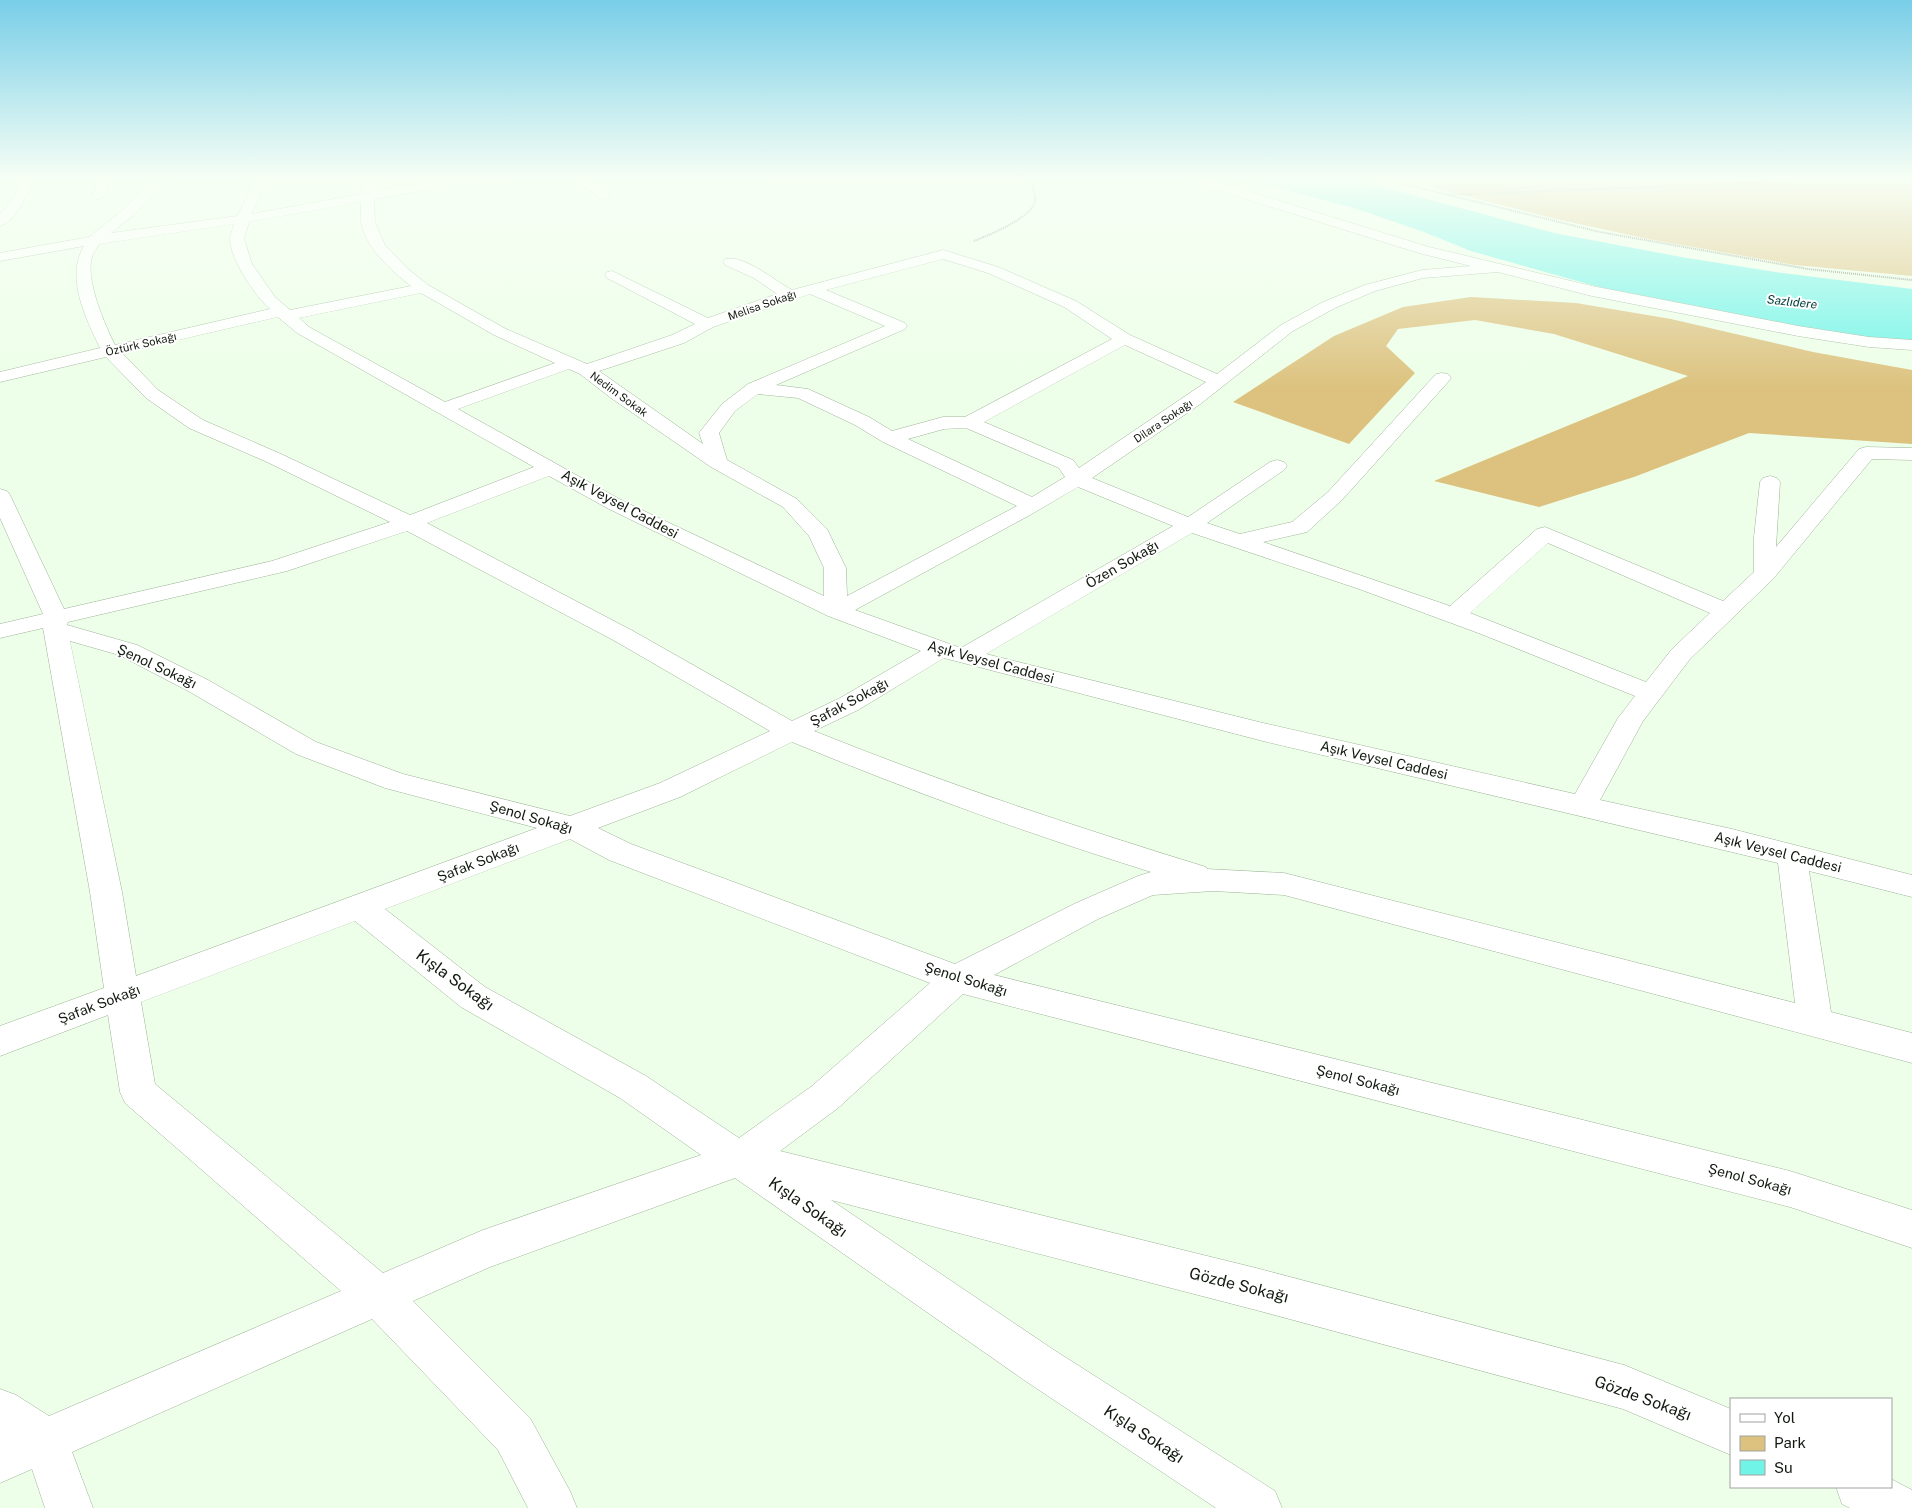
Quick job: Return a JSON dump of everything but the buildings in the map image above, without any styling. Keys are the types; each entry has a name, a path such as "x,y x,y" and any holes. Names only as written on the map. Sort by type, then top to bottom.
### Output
{"street":[{"path":"0,257 46,248"},
{"path":"90,248 84,258 85,284 94,318 110,351 152,394 196,424 274,458 409,523 624,636 791,732 896,775 1045,828 1213,880"},
{"name":"Aşık Veysel Caddesi","path":"241,248 245,264 270,300 303,330 616,505 836,611 952,653 1263,732 1792,855 1912,886"},
{"name":"Nedim Sokak","path":"380,248 403,272 423,288 500,332 578,367 718,463 790,503 818,534 835,568 836,611"},
{"path":"1419,248 1592,291 1798,331 1869,342 1912,345"},
{"path":"943,254 993,270 1070,304 1124,339 1219,381"},
{"name":"Melisa Sokağı","path":"444,408 678,339 707,324 790,294 943,254"},
{"path":"730,262 759,274 773,286 790,294"},
{"name":"Dilara Sokağı","path":"836,611 1034,505 1077,479 1193,401 1286,328 1370,288 1422,274 1498,268"},
{"path":"612,275 707,324"},
{"name":"Öztürk Sokağı","path":"0,377 284,313 423,288"},
{"path":"718,463 709,433 722,412 754,388 899,326 810,289"},
{"path":"969,422 1124,339"},
{"path":"1239,541 1299,527 1334,496 1442,378"},
{"path":"754,388 802,393 862,421 890,438 1034,505"},
{"path":"890,438 943,423 969,422 1066,464 1077,479 1190,525 1367,584 1651,693"},
{"path":"1582,806 1631,718 1682,654 1765,574 1866,453 1912,454"},
{"name":"Özen Sokağı","path":"952,653 1190,525 1277,466"},
{"path":"0,631 56,623 279,566 409,523 508,483 551,468"},
{"path":"1765,574 1765,537 1770,482"},
{"path":"0,495 56,623 106,892 138,1092 378,1296 514,1434 553,1508"},
{"path":"1454,616 1545,534 1726,611"},
{"name":"Şenol Sokağı","path":"56,623 128,650 199,686 306,748 395,781 572,827 620,852 958,979 1790,1189 1912,1229"},
{"name":"Şafak Sokağı","path":"0,1041 670,790 952,653"},
{"path":"1792,855 1815,1023"},
{"path":"0,1460 483,1250 740,1160 825,1097 958,979 1087,910 1149,884 1213,880 1284,884 1912,1048"},
{"name":"Kışla Sokağı","path":"359,906 473,997 633,1087 1038,1365 1258,1508"},
{"name":"Gözde Sokağı","path":"740,1160 1256,1289 1624,1387 1730,1432"},
{"path":"0,1411 46,1440 69,1508"},
{"path":"1860,1488 1897,1508"}],"path":[{"path":"943,254 957,248"},
{"path":"1693,248 1808,269 1912,280"}],"green space":[{"path":"1701,248 1912,248 1912,276 1795,265"},
{"path":"1471,297 1576,303 1671,319 1813,352 1912,370 1912,444 1749,433 1634,477 1539,507 1434,481 1688,376 1554,334 1475,320 1398,329 1386,346 1415,373 1349,444 1233,402 1334,336 1403,307"}],"water":[{"name":"Sazlıdere","path":"1465,248 1635,248 1782,273 1912,289 1912,344 1809,330 1606,289"}]}
